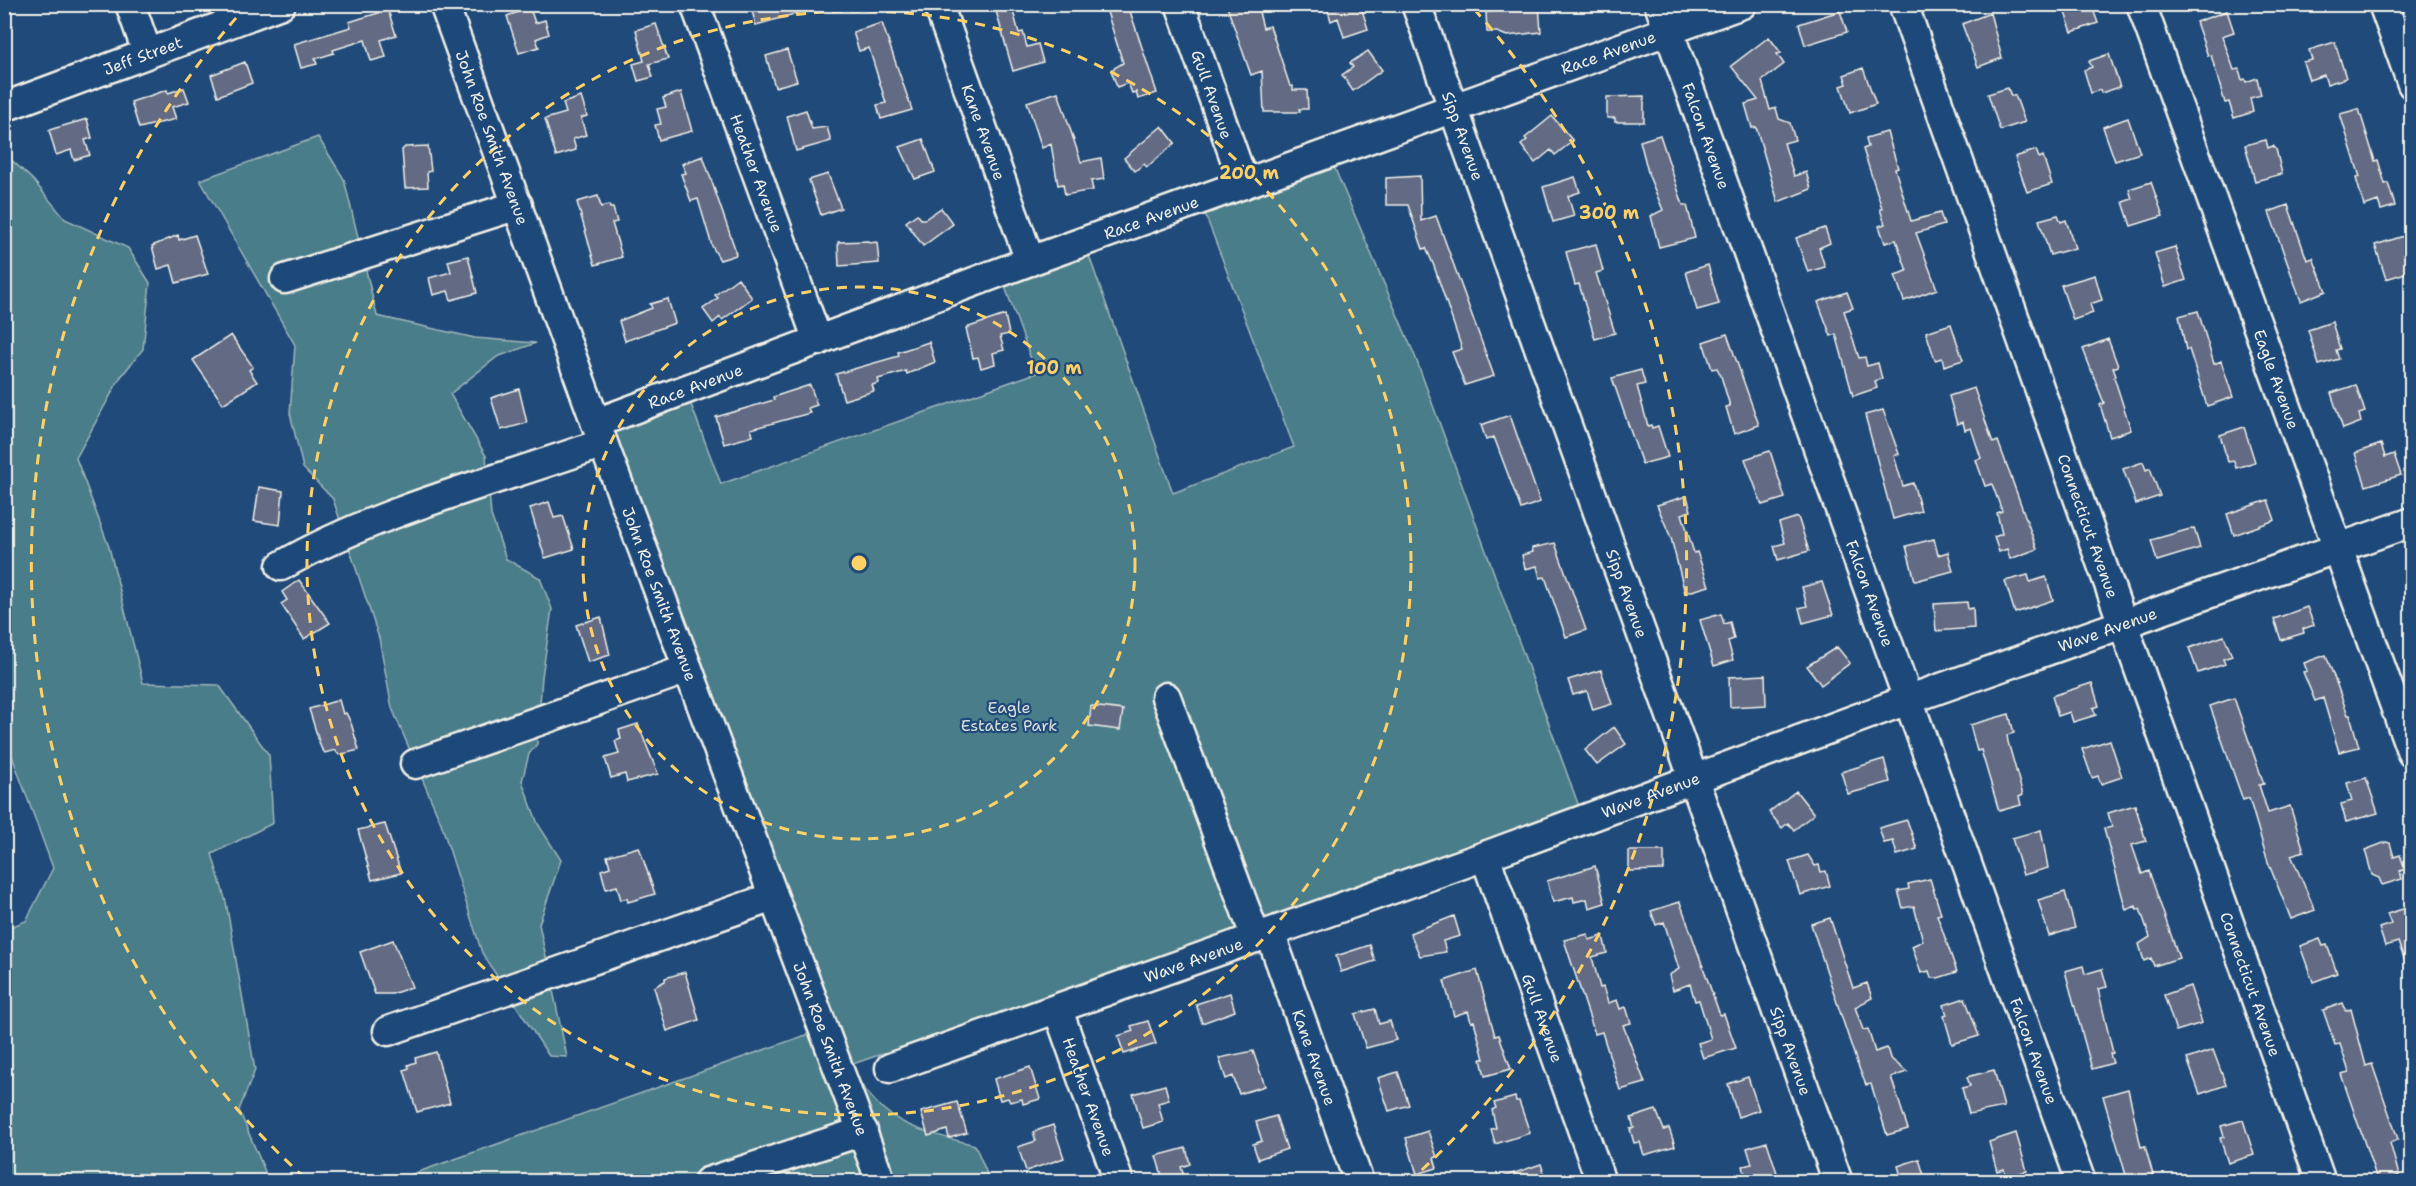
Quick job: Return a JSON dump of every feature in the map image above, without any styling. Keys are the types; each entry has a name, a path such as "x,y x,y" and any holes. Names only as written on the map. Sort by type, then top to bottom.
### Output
{"street":[{"path":"130,4 147,52"},
{"name":"Jeff Street","path":"4,107 147,52 282,4"},
{"name":"John Roe Smith Avenue","path":"444,4 599,433 881,1182"},
{"name":"Heather Avenue","path":"695,4 818,341"},
{"name":"Kane Avenue","path":"938,4 1030,261"},
{"name":"Gull Avenue","path":"1180,4 1245,184"},
{"name":"Sipp Avenue","path":"1416,4 1838,1182"},
{"name":"Race Avenue","path":"281,566 322,542 599,433 818,341 1030,261 1453,108 1664,18 1742,4"},
{"name":"Connecticut Avenue","path":"1903,4 2321,1182"},
{"name":"Eagle Avenue","path":"2141,4 2412,753"},
{"path":"2383,4 2412,84"},
{"name":"Falcon Avenue","path":"1664,18 1910,699 2081,1182"},
{"path":"285,279 518,205"},
{"name":"Wave Avenue","path":"890,1068 1485,856 1910,699 2412,522"},
{"path":"415,764 688,669"},
{"name":"Kane Avenue","path":"1166,697 1359,1182"},
{"name":"Gull Avenue","path":"1485,856 1601,1182"},
{"path":"388,1031 772,897"},
{"name":"Heather Avenue","path":"1058,1010 1119,1182"},
{"path":"708,1182 863,1131"}],"green space":[{"path":"318,137 344,179 377,316 475,338 536,343 497,357 450,394 486,456 491,515 506,559 540,578 552,609 542,677 537,744 529,754 522,781 538,824 561,860 539,924 567,1057 549,1056 482,953 441,823 392,708 379,638 333,499 303,468 290,413 295,345 200,180"},
{"path":"5,154 33,180 65,219 128,248 150,283 143,349 120,378 76,458 109,547 143,683 219,685 269,755 273,823 212,854 226,902 255,1070 239,1110 269,1181 5,1181 5,929 26,921 53,868 5,737"},
{"name":"Eagle Estates Park","path":"1332,162 1415,356 1581,812 850,1065 874,1100 902,1122 917,1129 975,1145 990,1181 390,1182 806,1035 823,1016 611,429 689,399 721,484 1036,373 1004,284 1088,253 1173,493 1294,447 1202,206"}],"building":[{"path":"750,4 811,4 812,9 756,25"},
{"path":"994,4 1011,4 1019,33 1023,32 1027,47 1038,44 1043,62 1013,71"},
{"path":"1226,4 1257,4 1263,28 1270,26 1290,86 1293,86 1293,90 1307,90 1308,109 1299,109 1300,112 1264,112 1262,71 1251,75"},
{"path":"1326,4 1371,4 1372,7 1362,10 1368,29 1344,37 1338,18 1331,21"},
{"path":"2062,4 2091,4 2098,23 2072,32"},
{"path":"1128,5 1157,93 1138,99 1136,92 1132,93 1128,83 1117,87 1111,70 1123,63 1107,12"},
{"path":"1508,5 1539,5 1541,32 1507,36 1497,32 1487,32 1486,12 1508,10"},
{"path":"530,8 535,23 545,20 549,34 536,39 539,47 519,53 507,16"},
{"path":"388,10 396,35 381,40 386,57 371,61 365,40 333,50 334,53 315,59 317,64 301,68 294,44 351,27 349,22"},
{"path":"1840,11 1847,32 1805,45 1799,24"},
{"path":"2227,11 2234,32 2222,36 2234,70 2239,69 2242,80 2245,79 2246,82 2257,78 2261,95 2250,98 2253,112 2234,118 2229,102 2225,103 2211,55 2208,56 2196,22"},
{"path":"1990,13 2002,58 1978,67 1962,24"},
{"path":"882,23 912,110 881,119 877,105 886,103 869,48 859,51 853,32"},
{"path":"656,24 668,59 649,64 653,77 638,81 633,64 644,61 636,30"},
{"path":"1769,37 1781,53 1777,54 1784,64 1762,81 1770,110 1776,108 1779,119 1790,123 1795,140 1784,143 1794,176 1806,172 1811,189 1778,202 1756,127 1752,128 1745,104 1758,100 1731,66"},
{"path":"2335,42 2346,78 2327,84 2324,75 2309,80 2303,62 2312,60 2309,50"},
{"path":"787,50 797,81 775,87 766,56"},
{"path":"1368,51 1382,70 1353,91 1342,75 1353,67 1350,63"},
{"path":"2109,54 2120,87 2101,93 2100,90 2091,93 2084,70 2092,67 2089,61"},
{"path":"245,62 252,83 218,96 211,75"},
{"path":"1863,68 1876,104 1850,113 1841,86 1847,84 1844,75"},
{"path":"184,88 189,102 172,107 176,119 139,128 131,102 167,90 168,93"},
{"path":"2008,88 2011,96 2015,95 2025,122 2000,130 1988,94"},
{"path":"681,92 692,131 659,140 655,125 661,124 657,109 666,107 663,98"},
{"path":"1058,92 1081,162 1101,158 1104,179 1091,181 1093,190 1065,195 1063,184 1058,185 1051,144 1042,148 1027,102"},
{"path":"1644,96 1644,122 1615,122 1615,118 1607,118 1607,97"},
{"path":"581,97 587,116 581,118 586,135 573,139 576,150 556,156 545,119 566,113 563,103"},
{"path":"2359,109 2375,161 2378,160 2395,206 2381,210 2378,201 2364,206 2356,178 2360,177 2340,114"},
{"path":"806,110 812,129 827,127 831,141 796,151 787,116"},
{"path":"1552,116 1573,141 1555,155 1551,150 1535,163 1521,145 1527,140 1525,138"},
{"path":"2128,118 2140,153 2115,161 2103,127"},
{"path":"87,119 92,138 85,140 90,155 74,160 71,150 56,155 49,130"},
{"path":"1162,126 1175,143 1147,167 1144,164 1135,171 1124,158"},
{"path":"1887,132 1898,168 1895,169 1911,221 1940,213 1944,225 1916,233 1937,289 1904,301 1895,275 1907,271 1896,240 1885,243 1879,226 1885,224 1880,209 1882,208 1863,149 1868,147 1866,138"},
{"path":"1660,135 1683,205 1687,205 1695,238 1659,247 1651,216 1663,210 1649,176 1640,141"},
{"path":"923,139 935,172 915,179 900,147"},
{"path":"2266,140 2268,148 2273,146 2276,149 2282,174 2255,181 2245,145"},
{"path":"428,146 431,171 427,172 428,187 405,188 402,150 405,147"},
{"path":"2036,150 2039,158 2043,156 2052,184 2027,192 2015,157"},
{"path":"703,156 736,255 720,260 712,246 698,199 691,201 681,174 686,173 682,164"},
{"path":"828,174 841,208 821,215 809,180"},
{"path":"1420,176 1421,221 1436,216 1494,376 1465,385 1452,352 1462,349 1434,266 1426,248 1423,249 1408,205 1386,205 1386,178"},
{"path":"1575,177 1580,192 1568,196 1574,216 1553,222 1543,187"},
{"path":"2151,182 2163,216 2131,226 2123,202 2132,199 2129,189"},
{"path":"598,196 601,207 609,205 613,208 617,222 612,223 622,257 595,265 577,202"},
{"path":"2288,205 2307,260 2313,258 2326,291 2301,301 2269,212"},
{"path":"941,208 953,224 923,246 906,222 917,214 921,219 925,219"},
{"path":"2058,215 2061,222 2066,220 2075,248 2050,255 2039,220"},
{"path":"1825,228 1830,243 1819,248 1825,267 1808,272 1796,238"},
{"path":"178,235 179,240 195,235 208,274 176,283 171,265 158,269 152,246"},
{"path":"2404,236 2412,258 2412,271 2386,279 2375,245"},
{"path":"868,241 869,243 877,242 879,263 839,266 838,242"},
{"path":"1596,244 1603,271 1596,273 1615,333 1595,339 1579,284 1575,285 1566,252"},
{"path":"2175,247 2186,280 2165,287 2155,253"},
{"path":"468,256 477,293 451,300 448,291 433,295 429,278 451,272 448,261"},
{"path":"1708,265 1719,304 1697,310 1686,272"},
{"path":"2095,275 2102,300 2090,304 2093,313 2073,320 2061,285"},
{"path":"738,278 752,298 722,320 720,317 713,323 703,309 718,298 715,295"},
{"path":"1847,292 1853,308 1844,311 1859,358 1865,357 1867,366 1878,363 1882,379 1875,381 1877,388 1853,396 1836,334 1831,336 1818,302"},
{"path":"668,299 675,323 625,341 619,321 652,308 650,304"},
{"path":"2198,311 2214,364 2221,361 2233,397 2207,406 2189,349 2186,350 2179,316"},
{"path":"1005,315 1009,334 1000,336 1004,350 993,353 995,364 981,368 978,357 973,358 966,328"},
{"path":"2332,322 2340,349 2336,350 2339,359 2319,365 2308,330"},
{"path":"1951,324 1963,360 1944,366 1942,358 1935,360 1926,332"},
{"path":"1727,334 1759,425 1734,434 1726,407 1730,406 1721,376 1717,368 1712,369 1703,342"},
{"path":"231,335 253,367 249,370 257,382 223,404 193,360"},
{"path":"2108,339 2118,366 2113,368 2116,376 2114,377 2131,430 2110,437 2100,405 2104,403 2083,349"},
{"path":"929,342 935,362 907,374 906,371 878,379 879,383 872,385 874,391 844,400 836,374 899,356 898,352"},
{"path":"1641,370 1645,384 1637,386 1648,426 1651,425 1652,428 1658,426 1668,457 1642,464 1612,378"},
{"path":"810,385 817,405 808,408 810,413 751,429 753,436 724,444 716,417 774,400 773,397"},
{"path":"2356,385 2365,412 2359,414 2361,422 2343,429 2331,393"},
{"path":"1974,388 1993,443 1998,441 2037,549 2010,559 2007,549 1999,552 1994,537 2002,534 1997,513 2002,511 1992,484 1985,486 1976,460 1981,458 1971,428 1965,430 1963,422 1957,424 1949,396"},
{"path":"519,389 527,423 501,430 491,398"},
{"path":"1883,410 1899,454 1894,456 1903,486 1913,483 1921,511 1893,519 1865,415"},
{"path":"1510,415 1540,502 1521,509 1494,437 1486,440 1481,425"},
{"path":"2244,427 2255,462 2236,468 2234,461 2228,462 2220,435"},
{"path":"2381,444 2385,457 2394,454 2401,475 2366,486 2355,453"},
{"path":"1770,451 1785,498 1762,505 1745,459"},
{"path":"2143,462 2146,470 2150,468 2160,496 2136,504 2123,469"},
{"path":"259,487 283,491 280,525 254,521"},
{"path":"1687,496 1691,511 1682,514 1694,553 1697,552 1709,586 1685,593 1671,538 1657,505"},
{"path":"2268,500 2275,520 2234,535 2227,514"},
{"path":"549,502 554,518 563,516 574,549 545,558 530,508"},
{"path":"1798,517 1809,551 1778,560 1774,546 1785,543 1779,523"},
{"path":"2194,528 2200,548 2157,561 2151,540"},
{"path":"1934,539 1938,555 1948,552 1953,571 1915,581 1906,546"},
{"path":"1555,543 1586,630 1566,637 1545,577 1540,578 1537,566 1525,569 1522,555 1533,552 1532,548"},
{"path":"2028,575 2030,582 2046,577 2053,600 2015,613 2005,581"},
{"path":"299,580 330,623 304,639 281,604 287,600 282,592"},
{"path":"1822,582 1833,615 1803,623 1799,608 1807,606 1802,587"},
{"path":"1967,602 1968,609 1973,608 1974,628 1936,631 1934,604"},
{"path":"2307,607 2314,625 2303,629 2304,633 2281,640 2274,619"},
{"path":"1721,614 1724,624 1730,622 1734,639 1728,641 1733,660 1714,666 1700,620"},
{"path":"601,617 610,655 588,662 576,625"},
{"path":"2224,636 2232,656 2223,659 2225,664 2198,673 2189,648"},
{"path":"1837,647 1850,663 1821,685 1807,666"},
{"path":"2326,655 2348,715 2350,715 2359,747 2339,752 2323,698 2315,701 2303,672 2307,671 2304,663"},
{"path":"1601,670 1612,704 1593,710 1587,691 1573,695 1568,680"},
{"path":"1765,675 1766,705 1730,707 1729,677"},
{"path":"2092,683 2099,706 2093,708 2096,715 2073,722 2070,712 2058,716 2052,696"},
{"path":"2234,698 2264,784 2259,785 2268,813 2290,806 2304,851 2291,855 2315,910 2291,919 2268,862 2249,798 2243,800 2210,706"},
{"path":"339,700 343,714 346,713 351,723 359,750 339,755 335,750 325,753 321,748 309,709"},
{"path":"1091,706 1123,710 1120,730 1089,726"},
{"path":"2009,714 2014,733 2007,735 2008,742 2023,795 2019,797 2021,805 1999,811 1981,750 1977,751 1970,725"},
{"path":"638,724 658,774 627,782 625,774 611,778 605,758 619,754 615,741 621,739 619,730"},
{"path":"1614,727 1626,744 1597,765 1585,750"},
{"path":"2110,740 2122,777 2101,784 2098,776 2092,778 2082,749"},
{"path":"1884,759 1890,782 1848,794 1841,772"},
{"path":"2366,778 2378,813 2346,822 2341,804 2352,801 2347,783"},
{"path":"1796,791 1814,814 1794,830 1788,823 1782,828 1769,812"},
{"path":"2135,805 2146,841 2132,845 2142,874 2149,871 2179,958 2154,966 2151,958 2144,961 2139,944 2150,937 2140,909 2137,910 2136,906 2126,910 2104,829 2112,827 2108,813"},
{"path":"1907,820 1917,849 1897,855 1893,841 1884,843 1879,828"},
{"path":"385,824 401,873 372,880 358,830"},
{"path":"2041,830 2048,868 2023,875 2012,838"},
{"path":"2386,842 2390,843 2394,857 2400,855 2405,869 2400,871 2402,879 2382,885 2379,878 2372,875 2365,850"},
{"path":"639,847 655,894 628,902 627,898 621,900 617,886 606,889 601,870 610,867 607,856"},
{"path":"1629,851 1664,851 1664,870 1629,871"},
{"path":"1808,855 1815,866 1819,865 1821,872 1826,871 1830,886 1800,895 1789,861"},
{"path":"1595,866 1605,903 1589,908 1587,899 1574,902 1573,897 1553,902 1547,881"},
{"path":"1930,879 1941,914 1937,915 1957,972 1938,978 1931,978 1929,971 1921,973 1912,946 1923,941 1914,906 1903,908 1898,891 1909,889 1908,884"},
{"path":"2065,892 2075,928 2049,936 2038,900"},
{"path":"1680,902 1720,1015 1724,1014 1736,1048 1703,1058 1698,1043 1711,1039 1699,1000 1695,1001 1690,984 1673,990 1669,975 1679,969 1664,922 1656,925 1651,911"},
{"path":"2412,906 2412,972 2409,972 2398,942 2385,946 2379,928 2391,924 2387,914"},
{"path":"1454,916 1460,936 1443,941 1446,952 1420,956 1410,933"},
{"path":"1830,918 1853,988 1867,983 1872,998 1855,1007 1863,1030 1868,1029 1875,1052 1887,1048 1890,1058 1907,1072 1891,1077 1908,1129 1887,1135 1871,1084 1866,1085 1857,1063 1811,924"},
{"path":"1588,934 1589,940 1603,936 1607,953 1592,957 1600,988 1603,987 1608,1003 1617,1000 1620,1009 1626,1007 1631,1023 1623,1025 1645,1083 1620,1090 1602,1032 1595,1034 1564,940"},
{"path":"2320,939 2323,946 2327,945 2337,973 2313,982 2300,946"},
{"path":"393,940 412,987 392,994 375,994 360,952"},
{"path":"1370,945 1375,961 1341,972 1336,956"},
{"path":"2083,966 2085,974 2102,969 2107,987 2098,989 2113,1053 2110,1054 2113,1063 2092,1069 2065,971"},
{"path":"1477,970 1495,1036 1499,1035 1511,1069 1485,1076 1481,1059 1484,1059 1474,1021 1471,1022 1468,1011 1454,1016 1444,981"},
{"path":"685,972 699,1020 667,1031 654,987 665,981 665,978"},
{"path":"2190,986 2202,1023 2176,1031 2164,995"},
{"path":"1230,993 1235,1011 1202,1023 1196,1004"},
{"path":"1965,998 1979,1036 1952,1044 1944,1016 1947,1015 1944,1005"},
{"path":"2343,1003 2346,1011 2351,1009 2366,1066 2372,1064 2398,1139 2390,1143 2399,1175 2382,1182 2378,1182 2341,1074 2349,1072 2340,1044 2335,1045 2323,1010"},
{"path":"1375,1009 1379,1024 1390,1021 1396,1040 1366,1048 1355,1014"},
{"path":"1148,1021 1156,1044 1124,1054 1118,1036 1133,1031 1131,1026"},
{"path":"2213,1050 2226,1085 2200,1094 2187,1059"},
{"path":"1253,1051 1265,1086 1239,1094 1233,1076 1226,1079 1219,1058"},
{"path":"436,1052 450,1103 417,1112 404,1070 409,1068 408,1065 416,1062 415,1058"},
{"path":"1030,1067 1040,1099 1023,1104 1022,1099 1010,1102 1008,1098 1000,1100 994,1079"},
{"path":"1994,1070 2004,1107 1969,1114 1962,1088 1970,1086 1967,1077"},
{"path":"1398,1072 1409,1105 1389,1111 1378,1078"},
{"path":"1748,1077 1759,1110 1738,1117 1728,1084"},
{"path":"1165,1085 1169,1100 1158,1103 1163,1122 1143,1128 1133,1094"},
{"path":"2128,1089 2141,1147 2145,1146 2155,1182 2128,1182 2103,1096"},
{"path":"1515,1097 1516,1101 1519,1101 1530,1133 1495,1144 1491,1129 1496,1128 1492,1110 1496,1108 1494,1103"},
{"path":"957,1102 967,1133 949,1138 947,1130 928,1136 921,1112"},
{"path":"1656,1110 1664,1130 1669,1128 1675,1146 1644,1155 1640,1142 1634,1143 1630,1129 1634,1128 1631,1118"},
{"path":"1276,1116 1287,1149 1258,1159 1253,1144 1262,1141 1256,1122"},
{"path":"2243,1120 2254,1155 2228,1163 2220,1138 2224,1137 2221,1126"},
{"path":"1053,1125 1064,1158 1026,1171 1018,1147 1036,1141 1033,1132"},
{"path":"1428,1131 1437,1157 1434,1158 1437,1168 1417,1174 1406,1138"},
{"path":"2016,1133 2027,1171 2006,1177 2004,1169 1997,1171 1989,1142"},
{"path":"1767,1142 1780,1182 1747,1182 1743,1166 1752,1164 1747,1148"},
{"path":"1186,1148 1190,1164 1181,1167 1186,1182 1164,1182 1156,1156"},
{"path":"1919,1159 1926,1182 1903,1182 1898,1166"},
{"path":"1541,1164 1547,1182 1497,1182 1497,1179"}]}
